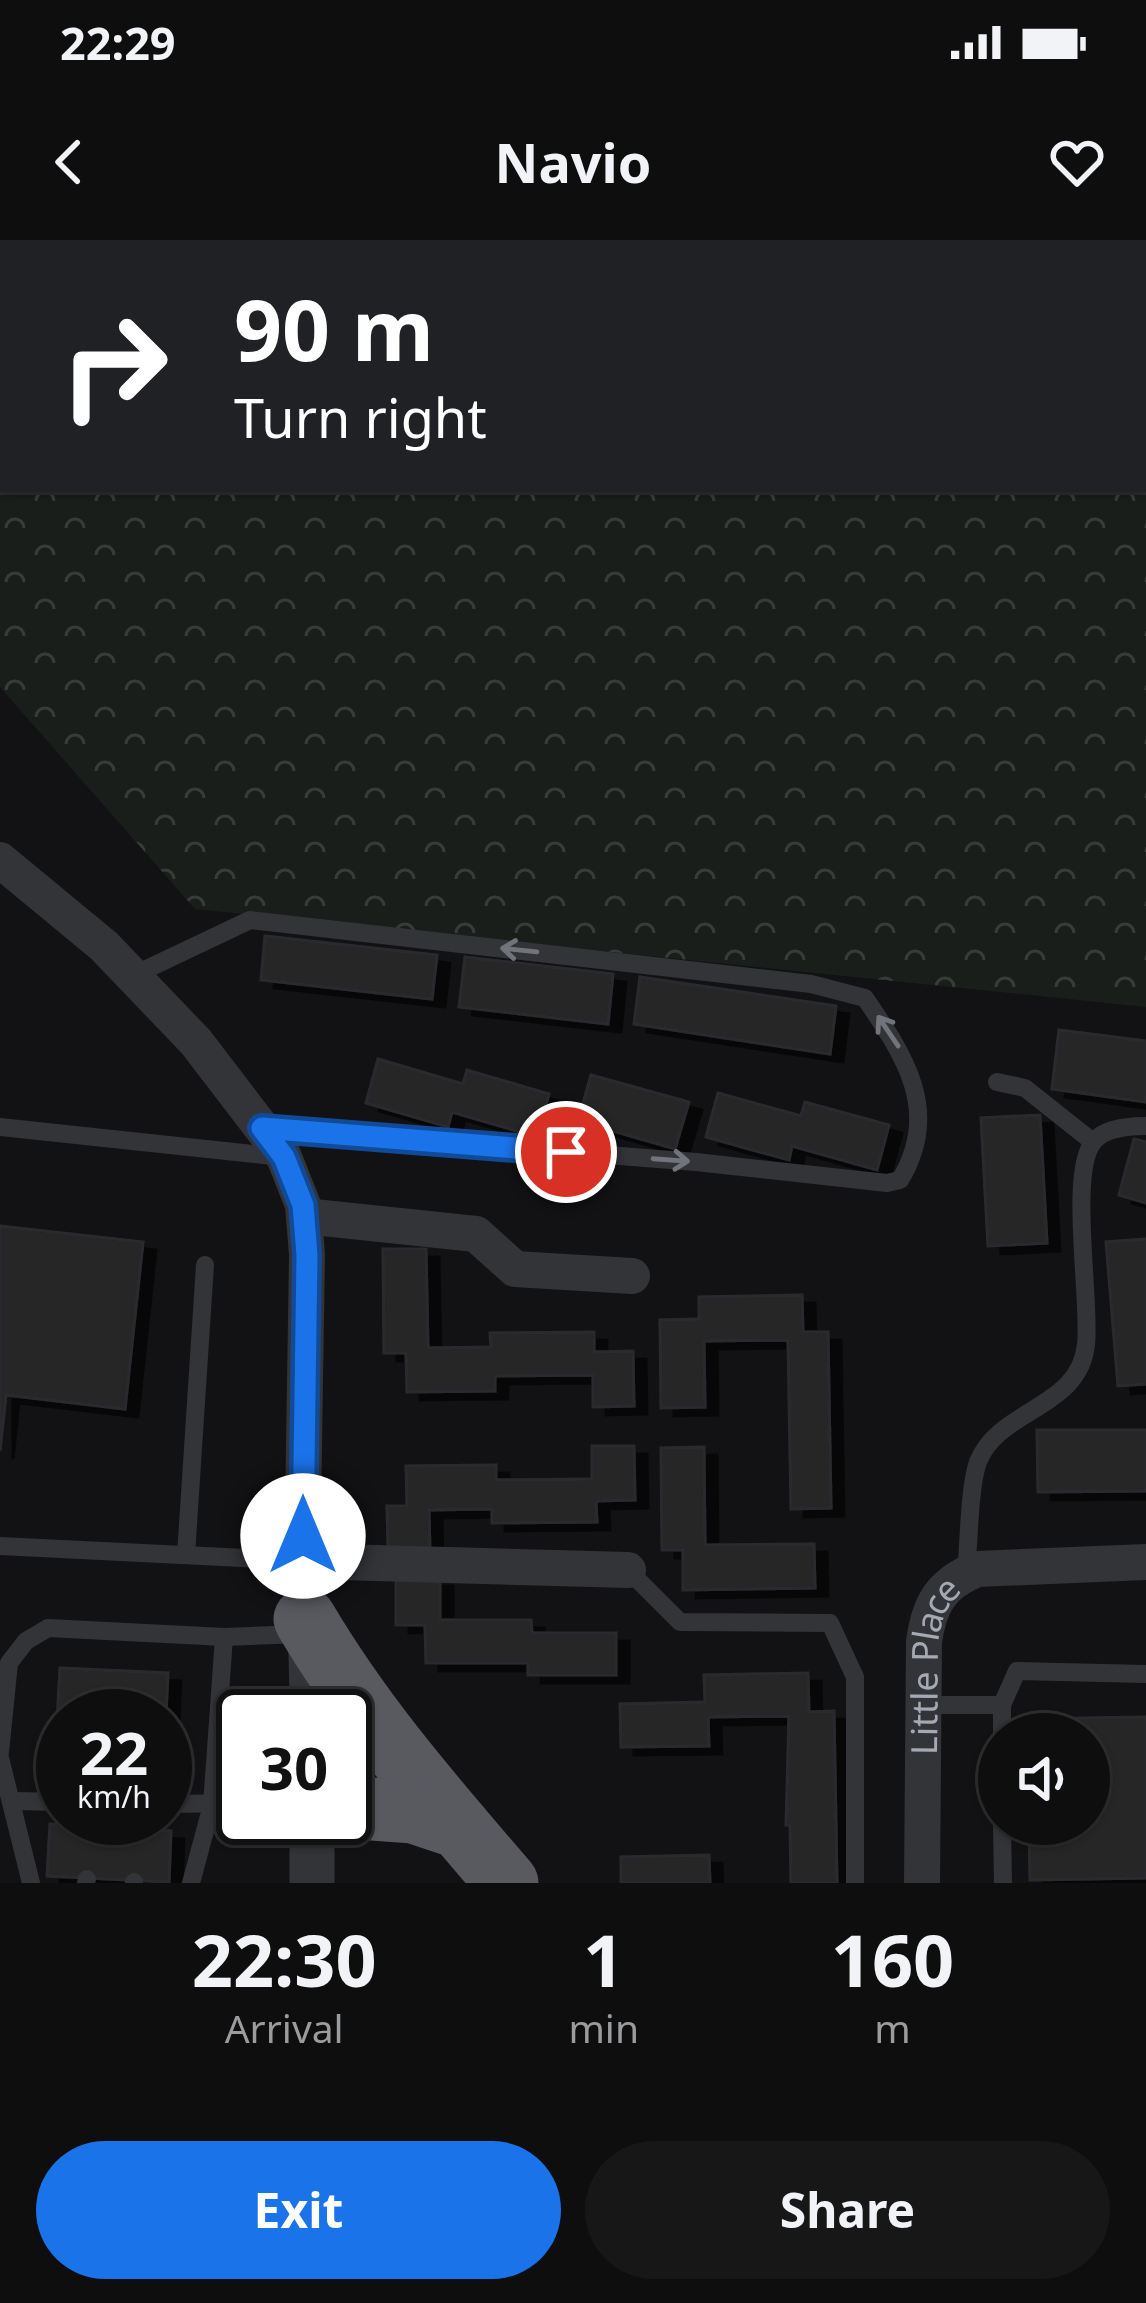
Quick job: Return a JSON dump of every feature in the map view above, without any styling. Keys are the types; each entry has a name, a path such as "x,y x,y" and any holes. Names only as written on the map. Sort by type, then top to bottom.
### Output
{"highway":[{"path":"305,1605 338,1676 383,1739 507,1883"},
{"path":"372,1808 400,1809 459,1828"}],"street":[{"path":"5,874 104,946 196,1042 273,1143 304,1216 307,1689"},
{"path":"304,1216 476,1234 515,1269 632,1276"},
{"name":"Little Place","path":"922,1883 923,1642 929,1606 977,1569 1146,1562"},
{"path":"305,1605 628,1570"},
{"path":"312,1845 312,1883"}],"lane":[{"path":"0,1127 696,1162 887,1183 900,1180 917,1142 914,1079 902,1052 865,998 811,984 250,920 132,976"},
{"path":"997,1082 1025,1088 1093,1142"},
{"path":"966,1573 977,1464 991,1441 1063,1391 1078,1375 1086,1344 1085,1158 1093,1142 1107,1132 1146,1126"},
{"path":"186,1556 205,1264"},
{"path":"0,1546 186,1556 305,1605"},
{"path":"628,1570 680,1622 830,1624 855,1677 855,1883"},
{"path":"31,1883 0,1755 9,1663 26,1641 48,1628 224,1637 305,1605"},
{"path":"190,1883 212,1805 224,1637"},
{"path":"1002,1713 1017,1671 1146,1674"},
{"path":"923,1705 1002,1705"},
{"path":"13,1801 36,1801"},
{"path":"192,1805 216,1805"},
{"path":"1002,1845 1003,1883"}],"green space":[{"path":"0,492 1146,492 1146,1007 195,909 0,687"}],"building":[{"path":"265,936 437,955 432,999 261,980"},
{"path":"465,957 613,974 608,1024 459,1007"},
{"path":"640,977 836,1006 830,1054 634,1024"},
{"path":"1059,1030 1146,1041 1146,1102 1052,1089"},
{"path":"378,1059 463,1084 467,1070 549,1094 537,1137 452,1112 448,1127 366,1103"},
{"path":"591,1075 689,1102 675,1149 578,1121"},
{"path":"718,1093 801,1116 805,1102 889,1125 877,1170 792,1146 789,1160 706,1137"},
{"path":"1040,1115 1047,1243 988,1246 981,1118"},
{"path":"1134,1139 1146,1142 1146,1203 1119,1195"},
{"path":"0,1226 143,1242 125,1409 6,1395 0,1451"},
{"path":"1146,1239 1146,1384 1118,1386 1106,1242"},
{"path":"383,1249 426,1249 428,1348 491,1347 490,1333 594,1332 594,1352 633,1351 634,1406 593,1407 593,1375 495,1376 495,1391 407,1392 406,1353 384,1353"},
{"path":"802,1295 803,1332 828,1332 831,1508 791,1509 788,1340 704,1341 705,1407 661,1408 660,1320 699,1319 699,1297"},
{"path":"1037,1430 1146,1430 1146,1491 1038,1492"},
{"path":"592,1446 634,1446 635,1500 596,1501 597,1522 492,1523 492,1509 429,1510 430,1552 388,1552 387,1506 407,1506 406,1466 496,1465 496,1480 592,1479"},
{"path":"704,1447 705,1545 814,1544 815,1588 683,1590 683,1550 662,1550 661,1448"},
{"path":"396,1578 440,1578 440,1620 531,1620 532,1633 616,1633 616,1675 528,1675 528,1663 426,1663 425,1625 396,1625"},
{"path":"60,1668 168,1673 167,1689 59,1689"},
{"path":"808,1673 809,1712 834,1711 837,1883 791,1883 790,1825 786,1825 789,1716 708,1717 709,1746 621,1747 620,1704 705,1702 704,1675"},
{"path":"1146,1717 1146,1878 1030,1880 1029,1845 1110,1845 1110,1718"},
{"path":"49,1845 170,1845 169,1882 47,1876"},
{"path":"709,1855 710,1883 621,1883 621,1857"}],"route":[{"path":"303,1536 307,1255 303,1205 284,1157 262,1128 566,1152"}]}
